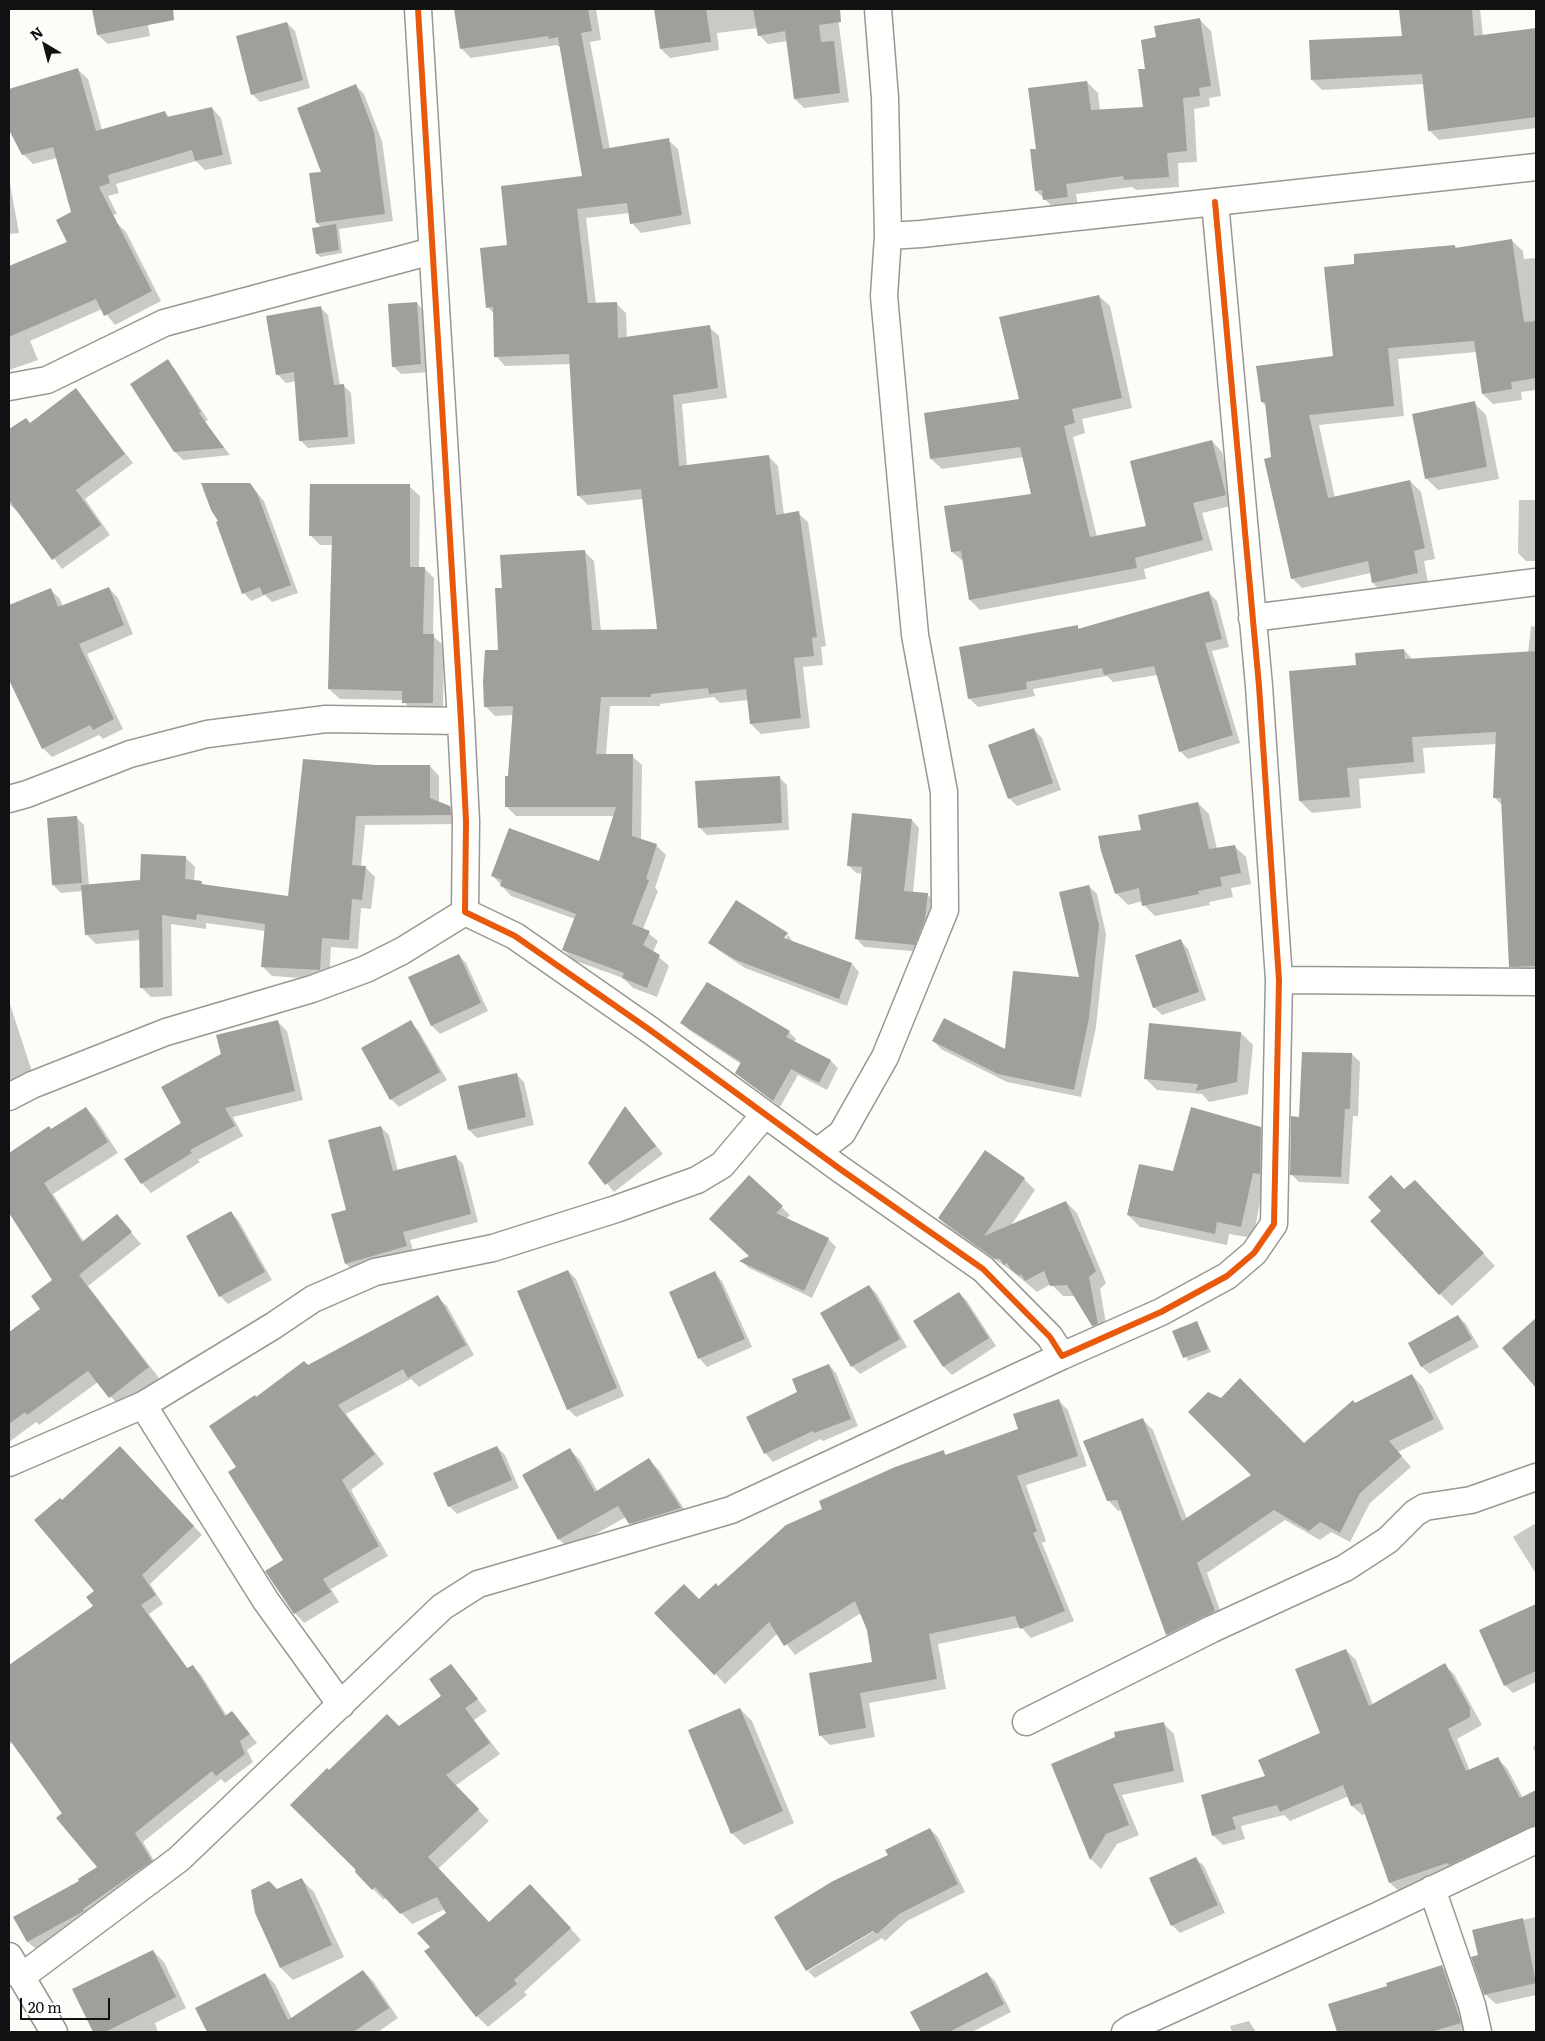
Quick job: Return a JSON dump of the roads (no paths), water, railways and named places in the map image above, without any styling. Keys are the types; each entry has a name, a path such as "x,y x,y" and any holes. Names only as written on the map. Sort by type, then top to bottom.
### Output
{"street":[{"path":"418,9 461,721 466,821 465,912"},
{"path":"817,1152 842,1133 885,1057 945,910 944,792 915,635 884,296 888,236 885,98 878,9"},
{"path":"888,236 921,234 1536,167"},
{"path":"54,2032 15,1967 179,1859 442,1606 478,1584 731,1510 1161,1312 1227,1276 1254,1253 1274,1224 1279,980 1252,618 1215,202"},
{"path":"9,386 46,380 164,323 432,251"},
{"path":"1252,618 1536,582"},
{"path":"9,799 27,794 130,754 206,734 326,719 461,721"},
{"path":"9,1097 32,1085 166,1032 312,990 366,970 402,951 465,912"},
{"path":"465,912 515,936 983,1269 1050,1337 1062,1356"},
{"path":"1279,980 1536,982"},
{"path":"9,1463 144,1405 273,1326 313,1299 375,1272 493,1248 616,1209 697,1180 722,1165 765,1114"},
{"path":"840,1169 842,1133"},
{"path":"144,1405 266,1602 341,1705"},
{"path":"1026,1722 1212,1629 1345,1568 1388,1540 1415,1513 1425,1507 1471,1500 1536,1477"},
{"path":"1126,2032 1131,2028 1536,1840"},
{"path":"1432,1889 1472,2005 1478,2032"}]}
